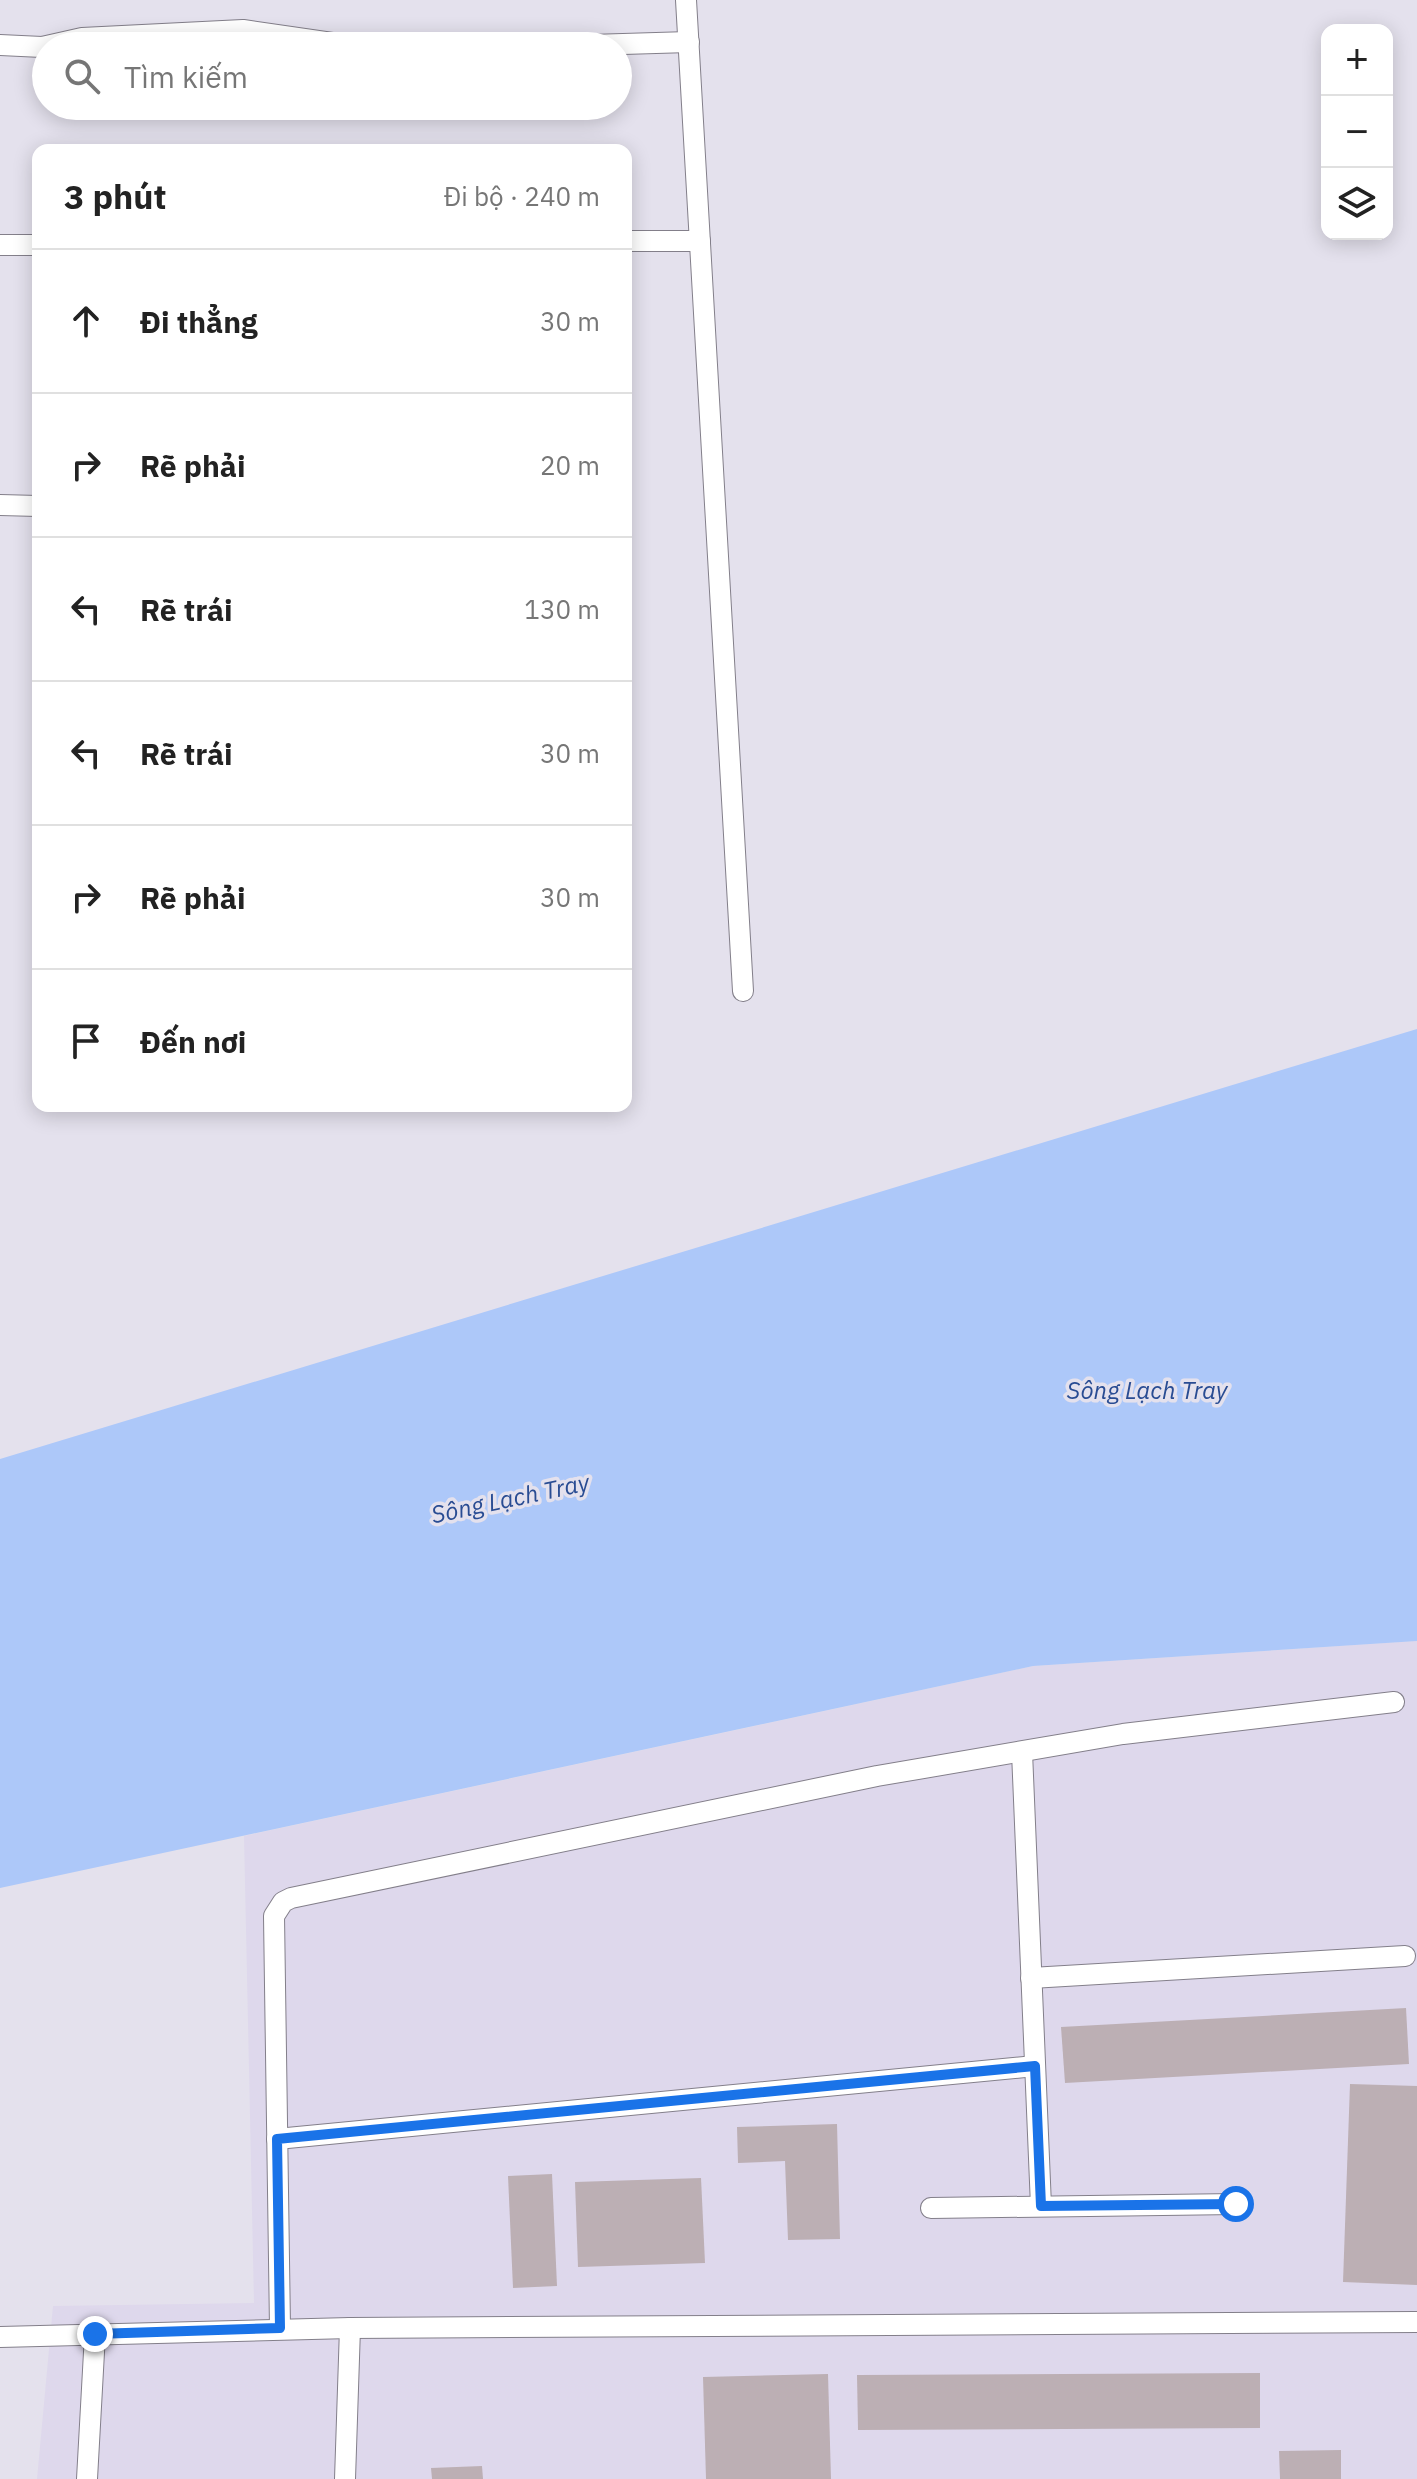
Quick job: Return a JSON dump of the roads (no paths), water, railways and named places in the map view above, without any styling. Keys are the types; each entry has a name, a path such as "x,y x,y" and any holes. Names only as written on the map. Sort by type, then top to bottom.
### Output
{"lane":[{"path":"686,0 743,991"},
{"path":"203,32 257,32"},
{"path":"632,44 689,42"},
{"path":"0,45 32,47"},
{"path":"632,241 700,241"},
{"path":"0,245 32,245"},
{"path":"0,505 32,506"},
{"path":"280,2328 274,1916 283,1902 877,1776 1123,1734 1394,1702"},
{"path":"1022,1752 1041,2206"},
{"path":"1031,1978 1405,1956"},
{"path":"277,2139 1035,2066"},
{"path":"931,2208 1236,2204"},
{"path":"0,2337 280,2328 1417,2322"},
{"path":"345,2479 350,2328"},
{"path":"87,2479 95,2334"}],"water":[{"name":"Sông Lạch Tray","path":"1417,1029 1417,1641 1033,1666 0,1888 0,1459"}]}
